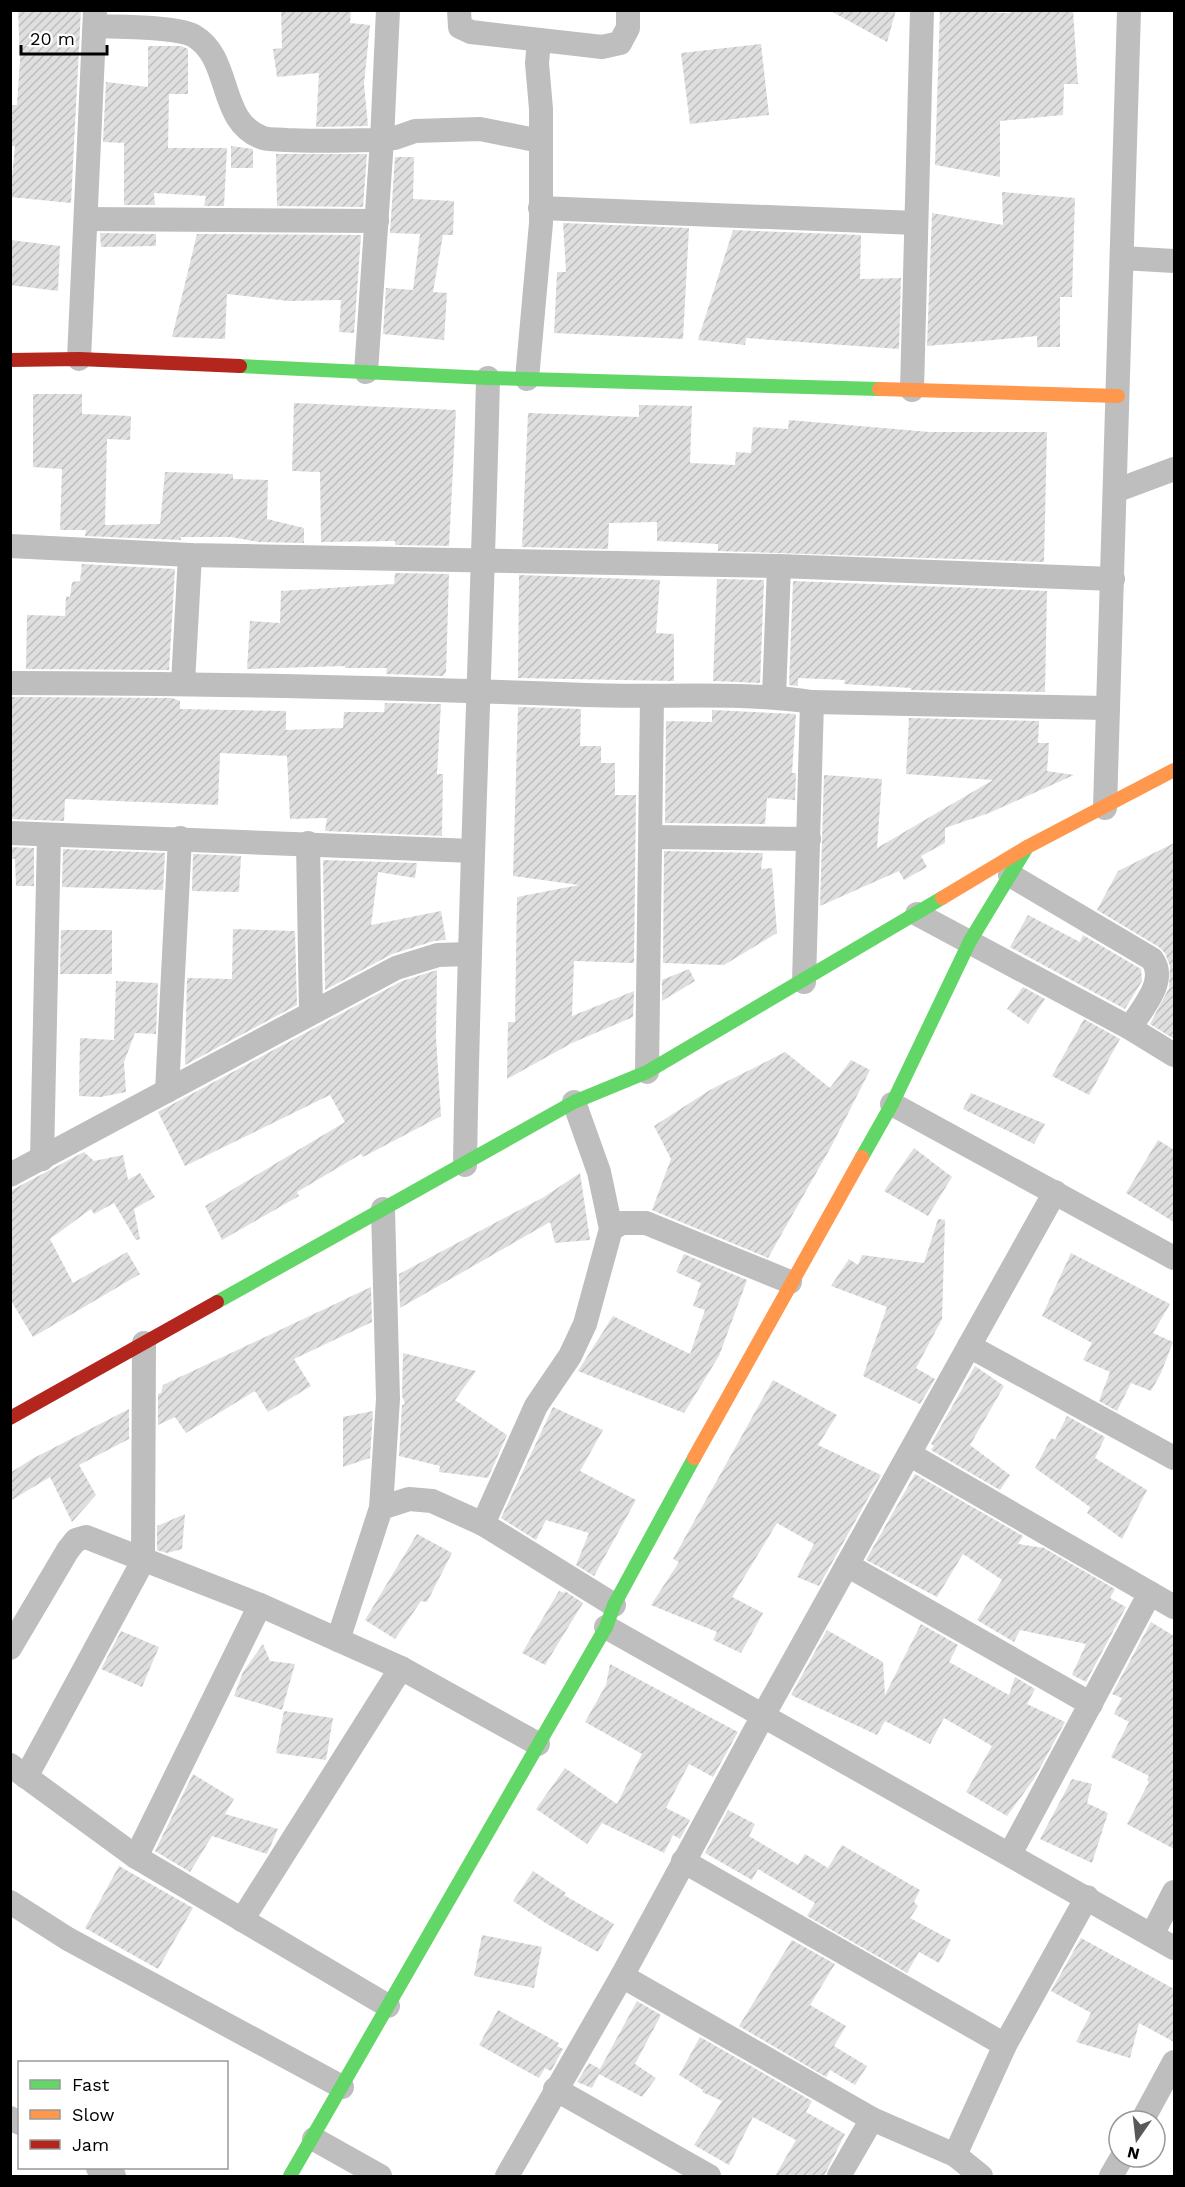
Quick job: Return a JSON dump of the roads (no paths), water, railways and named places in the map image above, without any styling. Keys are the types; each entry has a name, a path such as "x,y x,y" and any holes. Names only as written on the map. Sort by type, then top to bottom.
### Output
{"street":[{"path":"366,372 382,140 388,10"},
{"path":"459,10 460,27 471,32 602,47 620,43 628,28 628,10"},
{"path":"912,390 922,10"},
{"path":"1105,808 1129,10"},
{"path":"80,359 95,18 193,35 213,51 228,97 241,123 264,138 303,141 382,140 395,138 415,130 480,129 540,141"},
{"path":"527,379 541,223 537,63 539,40"},
{"path":"540,208 916,223"},
{"path":"86,219 377,221"},
{"path":"1122,258 1174,261"},
{"path":"10,360 80,359 488,378 1118,396"},
{"path":"465,1165 468,954 484,560 488,378"},
{"path":"1115,491 1174,469"},
{"path":"10,546 190,555 779,566 1113,579"},
{"path":"183,683 190,555"},
{"path":"774,696 779,566"},
{"path":"10,683 183,683 652,697 774,696 812,702 1107,708"},
{"path":"647,1072 652,697"},
{"path":"804,982 812,702"},
{"path":"10,1418 574,1102 647,1072 804,982 1027,847 1174,770"},
{"path":"10,833 473,851"},
{"path":"42,1159 49,835"},
{"path":"651,837 809,839"},
{"path":"168,1090 180,838"},
{"path":"308,843 311,1012"},
{"path":"290,2176 314,2139 610,1616 790,1282 892,1104 970,941 1027,847"},
{"path":"1010,874 1152,959 1159,968 1159,978 1130,1028"},
{"path":"917,914 1130,1028 1174,1055"},
{"path":"10,1175 311,1012 417,960 438,955 468,954"},
{"path":"483,1524 536,1406 570,1356 585,1324 611,1229 599,1172 574,1102"},
{"path":"892,1104 1174,1258"},
{"path":"507,2176 622,1976 764,1714 1055,1192"},
{"path":"338,1640 381,1508 388,1399 383,1209"},
{"path":"611,1229 622,1222 646,1223 790,1282"},
{"path":"144,1343 143,1561 19,1771 136,1857 388,2006"},
{"path":"969,1346 1174,1458"},
{"path":"909,1454 1174,1607"},
{"path":"381,1508 409,1499 432,1501 483,1524 610,1616 764,1714 1174,1948"},
{"path":"10,1648 76,1540 86,1537 260,1605 401,1668 538,1744"},
{"path":"847,1565 1091,1704"},
{"path":"1010,1854 1150,1593"},
{"path":"136,1857 260,1605"},
{"path":"242,1920 401,1668"},
{"path":"683,1861 1005,2045"},
{"path":"1152,1935 1174,1892"},
{"path":"954,2155 1005,2045 1087,1897"},
{"path":"10,1902 68,1939 342,2087"},
{"path":"622,1976 872,2119 954,2155 981,2176"},
{"path":"1149,2109 1174,2062"},
{"path":"555,2089 709,2176"},
{"path":"839,2176 872,2119"},
{"path":"314,2139 380,2176"},
{"path":"100,2169 114,2176"}]}
